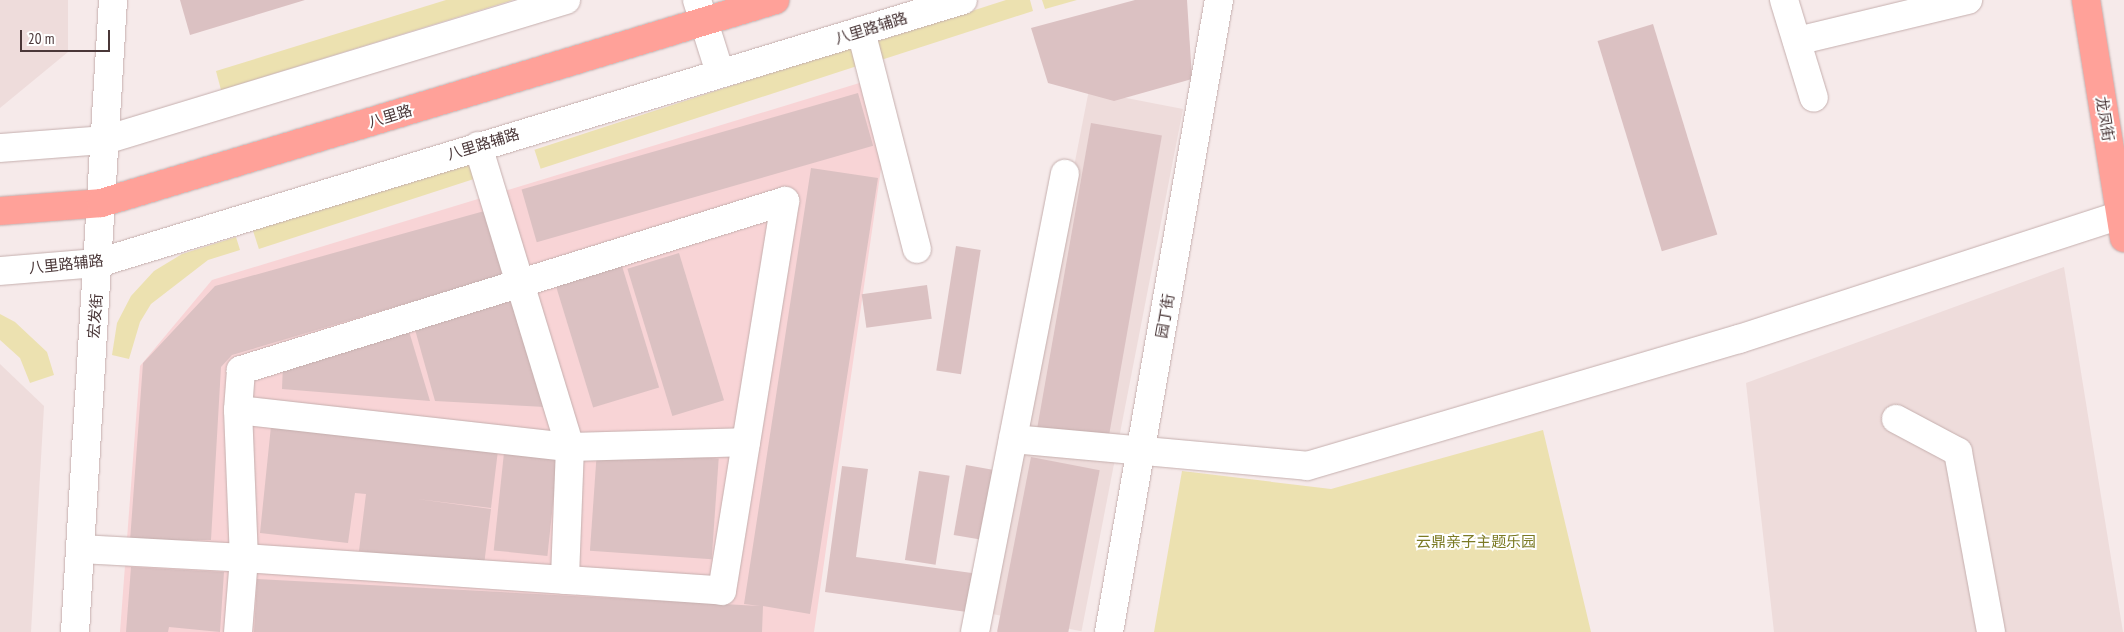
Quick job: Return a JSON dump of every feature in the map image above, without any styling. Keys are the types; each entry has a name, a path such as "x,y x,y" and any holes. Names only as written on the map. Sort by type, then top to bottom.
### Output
{"main road":[{"name":"八里路","path":"0,211 101,202 701,11 775,0"},
{"name":"龙凤街","path":"2086,0 2122,227"}],"street":[{"name":"宏发街","path":"75,632 113,0"},
{"path":"0,148 105,140 566,0"},
{"name":"八里路辅路","path":"0,271 98,263 963,0"},
{"name":"园丁街","path":"1109,632 1219,0"},
{"path":"1784,0 1814,98"},
{"path":"1797,41 1968,0"},
{"path":"701,11 720,73"},
{"path":"861,30 917,249"},
{"path":"478,146 570,447 565,580"},
{"path":"975,632 1065,174"},
{"path":"80,550 244,558 722,590 784,201 241,370 238,410 244,558 238,632"},
{"path":"1013,439 1142,449 1307,466 2122,227"},
{"path":"238,410 570,447 746,442"},
{"path":"1896,419 1958,452 1991,632"}],"shaded area":[{"path":"0,0 68,0 68,52 0,108"},
{"path":"866,81 887,127 814,632 120,632 140,366 212,280"},
{"path":"1089,91 1183,109 1081,631 987,613"},
{"path":"2064,267 2123,632 1774,632 1746,383"},
{"path":"0,364 44,406 31,632 0,632"}],"green space":[{"path":"446,0 513,0 221,90 216,71"},
{"path":"1006,0 1030,0 1033,11 881,60 875,42"},
{"path":"1042,0 1077,0 1045,9"},
{"path":"854,46 860,65 541,169 534,150"},
{"path":"480,156 486,175 259,249 253,230"},
{"path":"236,237 240,250 208,260 151,304 140,322 129,359 112,355 117,323 131,296 154,271 182,254"},
{"path":"0,314 15,322 47,352 54,375 30,383 20,358 0,340"},
{"name":"云鼎亲子主题乐园","path":"1543,430 1591,632 1154,632 1182,471 1331,489"}],"building":[{"path":"180,0 305,0 190,35"},
{"path":"1135,0 1187,0 1192,79 1114,101 1048,83 1031,28"},
{"path":"1653,24 1717,234 1662,251 1598,41"},
{"path":"858,93 873,146 537,242 522,189"},
{"path":"1091,123 1162,136 1108,442 1037,429"},
{"path":"811,168 878,178 810,614 763,606 762,632 254,632 257,579 760,606 744,604"},
{"path":"488,210 506,274 232,355 221,367 211,540 130,541 143,363 215,286"},
{"path":"956,246 981,250 961,374 936,370"},
{"path":"679,253 724,400 672,416 627,269"},
{"path":"622,266 659,387 593,408 556,286"},
{"path":"927,285 932,319 866,328 862,294"},
{"path":"515,297 545,407 435,401 414,326"},
{"path":"408,328 430,401 282,389 283,363"},
{"path":"271,426 498,450 491,508 417,499 491,509 484,565 359,551 366,494 355,493 348,543 260,533"},
{"path":"505,443 559,449 547,556 494,550"},
{"path":"597,450 719,459 712,559 590,551"},
{"path":"1031,457 1100,470 1068,632 997,632"},
{"path":"966,465 993,470 980,540 954,535"},
{"path":"842,466 868,469 856,557 979,574 974,613 825,592"},
{"path":"919,471 950,476 936,565 905,560"},
{"path":"131,567 224,572 220,632 169,627 168,632 126,632"}]}
